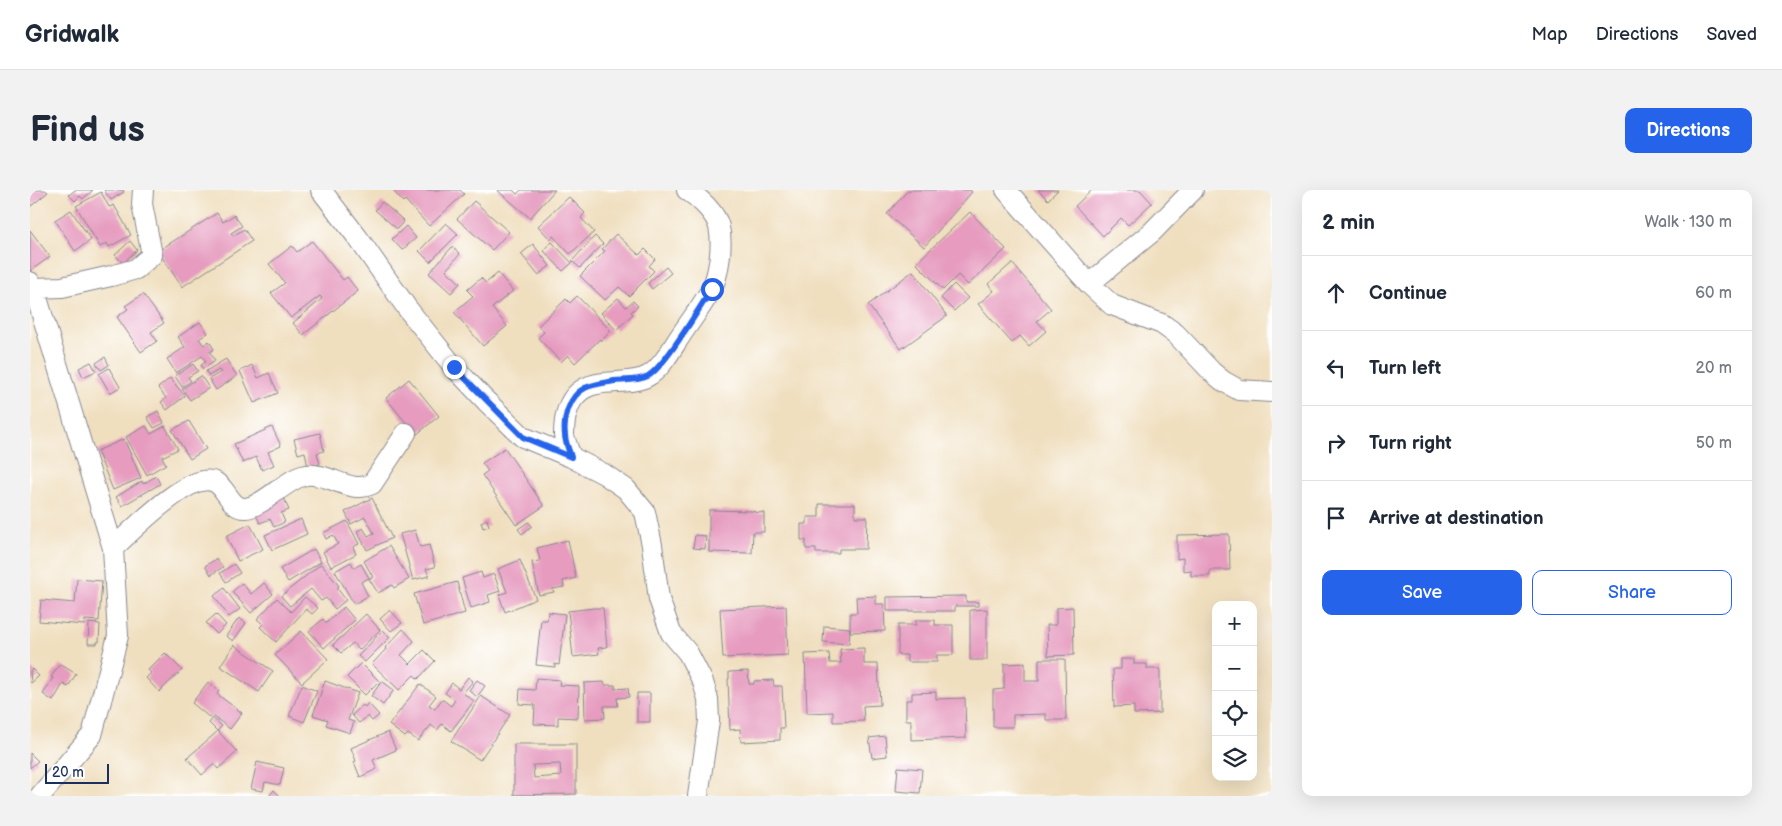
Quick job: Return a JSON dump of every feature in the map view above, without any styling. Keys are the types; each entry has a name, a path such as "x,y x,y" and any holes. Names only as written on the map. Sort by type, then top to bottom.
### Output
{"street":[{"path":"40,796 92,735 118,636 113,548 32,285 62,287 136,269 147,261 152,255 142,204 143,190"},
{"path":"321,190 358,238 407,308 454,367 523,437 571,457 604,474 626,489 645,512 652,545 659,599 671,633 688,653 703,682 708,698 709,721 698,796"},
{"path":"571,457 564,437 565,419 569,406 577,393 592,386 641,379 649,376 669,352 712,289 718,272 719,225 698,198 687,190"},
{"path":"1006,190 1089,284 1112,305 1162,324 1176,334 1212,372 1239,390 1272,392"},
{"path":"1089,284 1152,232 1193,190"},
{"path":"113,548 172,495 202,480 211,480 217,483 235,505 245,508 306,475 321,477 352,487 364,488 372,484 406,433"}],"building":[{"path":"30,190 45,190 48,192 30,207"},
{"path":"75,190 93,190 83,199 80,196 75,201 69,195"},
{"path":"104,190 123,190 124,192 111,200"},
{"path":"397,190 460,190 464,194 429,226 405,200 403,202 394,192"},
{"path":"497,190 513,190 517,194 521,190 555,190 530,218"},
{"path":"908,190 970,190 972,192 924,247 887,214"},
{"path":"1038,190 1058,190 1048,200"},
{"path":"1092,190 1140,190 1152,203 1128,225 1121,218 1103,236 1075,206"},
{"path":"101,192 109,207 114,205 131,235 109,247 107,243 100,247 76,206"},
{"path":"569,197 585,213 581,218 594,232 570,254 553,236 550,239 538,226"},
{"path":"474,201 509,232 492,250 457,219"},
{"path":"382,202 404,221 397,229 375,210"},
{"path":"71,210 91,240 75,251 55,220"},
{"path":"970,212 1006,249 968,285 958,275 943,290 916,263"},
{"path":"217,213 223,222 234,215 242,226 231,233 233,236 244,229 252,241 182,287 158,251"},
{"path":"446,223 458,234 430,262 419,251"},
{"path":"406,226 416,238 402,250 392,239"},
{"path":"30,230 50,257 30,271"},
{"path":"616,234 639,255 645,249 655,259 649,266 654,271 629,296 619,287 605,300 580,276 605,251 602,249"},
{"path":"595,236 603,244 580,268 572,261"},
{"path":"130,241 137,250 123,263 115,255"},
{"path":"312,241 343,280 347,277 358,291 303,335 293,323 322,299 320,296 291,318 271,293 285,283 269,264 292,246 297,252"},
{"path":"552,242 572,263 563,271 543,250"},
{"path":"533,244 550,266 538,275 521,254"},
{"path":"452,247 460,254 446,270 460,283 451,293 429,273"},
{"path":"1012,263 1051,309 1037,321 1046,331 1029,346 1020,336 1012,343 978,304 994,291 988,284"},
{"path":"666,267 671,273 652,289 648,283"},
{"path":"913,271 947,316 901,349 868,305"},
{"path":"498,273 513,291 492,308 507,326 483,346 454,312 473,296 467,290 481,278 486,283"},
{"path":"954,284 968,298 954,311 941,298"},
{"path":"143,294 164,323 151,332 157,341 141,352 117,317 128,309 125,306"},
{"path":"577,296 611,331 575,363 568,355 561,362 538,338 544,332 538,326 566,299 570,303"},
{"path":"618,298 626,307 633,301 638,306 631,312 633,314 616,330 601,313"},
{"path":"200,322 208,333 199,339 204,345 209,341 214,349 210,352 215,361 203,369 201,365 206,362 202,356 176,373 167,359 185,347 178,337"},
{"path":"105,357 109,365 101,370 96,363"},
{"path":"226,359 237,376 216,390 209,379 221,372 219,370 209,376 206,371"},
{"path":"91,362 96,371 83,377 79,368"},
{"path":"193,364 198,371 188,377 191,381 182,387 175,376"},
{"path":"252,365 258,378 269,373 278,393 254,403 240,371"},
{"path":"109,368 120,387 110,393 99,374"},
{"path":"201,376 209,388 190,400 182,389"},
{"path":"170,378 185,396 167,410 161,402 166,398 158,388"},
{"path":"409,379 439,416 416,435 386,398"},
{"path":"158,411 164,423 154,428 147,417"},
{"path":"189,421 206,449 190,459 172,430"},
{"path":"146,426 151,434 165,426 178,449 162,457 166,464 147,475 126,437"},
{"path":"272,427 281,446 268,452 274,465 262,470 256,457 243,463 234,444"},
{"path":"320,433 324,451 317,453 320,464 308,467 305,452 298,454 294,439"},
{"path":"124,439 141,478 113,490 97,451"},
{"path":"505,448 544,506 516,525 482,475 488,471 482,463"},
{"path":"156,476 160,484 122,506 116,497 142,481 143,484"},
{"path":"283,497 289,510 281,513 285,522 274,527 270,519 260,523 254,511"},
{"path":"372,498 392,538 367,550 357,531 363,528 368,536 374,533 365,517 351,524 345,512"},
{"path":"819,504 855,504 855,517 867,517 866,549 839,549 839,553 816,553 816,549 806,549 806,540 801,540 801,524 807,524 807,517 819,517"},
{"path":"709,510 764,513 764,532 753,532 752,553 709,552"},
{"path":"301,519 307,534 272,550 265,535"},
{"path":"487,519 489,526 483,528 481,522"},
{"path":"347,521 359,544 353,547 356,554 331,567 323,552 338,544 333,535 326,539 323,533"},
{"path":"528,522 532,526 522,534 518,529"},
{"path":"250,524 263,549 238,561 226,536"},
{"path":"415,530 420,547 429,545 435,567 426,569 429,576 413,580 400,534"},
{"path":"1229,534 1230,570 1210,570 1210,576 1191,576 1191,570 1183,571 1183,558 1177,559 1177,535"},
{"path":"695,535 706,536 705,549 693,548"},
{"path":"568,540 576,578 563,581 564,587 553,589 554,592 539,595 532,562 540,561 537,548"},
{"path":"389,546 409,579 394,588 392,585 378,593 369,579 373,577 364,561"},
{"path":"314,549 321,562 288,582 280,569"},
{"path":"216,559 223,567 211,575 205,566"},
{"path":"520,560 536,599 505,612 499,595 507,592 498,569"},
{"path":"351,562 354,568 361,564 369,578 361,582 368,596 354,604 335,571"},
{"path":"234,564 240,573 226,582 220,573"},
{"path":"321,564 339,586 337,588 346,600 335,609 326,598 321,601 311,589 290,606 281,596"},
{"path":"481,572 483,578 494,574 500,591 488,595 490,602 471,608 462,578"},
{"path":"77,579 102,581 99,621 85,620 84,625 39,621 41,600 75,603"},
{"path":"457,582 465,613 423,625 414,594"},
{"path":"242,583 251,594 264,583 273,594 251,613 232,592"},
{"path":"224,588 240,609 229,617 214,596"},
{"path":"876,596 876,604 884,604 885,631 850,632 850,613 857,613 856,597"},
{"path":"966,596 966,602 978,602 978,606 955,606 955,611 887,611 887,597"},
{"path":"305,597 318,608 312,614 306,609 276,642 260,627 263,624 257,619 277,598 291,612"},
{"path":"786,606 788,655 723,658 720,609"},
{"path":"344,607 355,620 324,648 309,631 323,619 326,623"},
{"path":"1073,607 1074,655 1048,656 1047,625 1056,625 1056,608"},
{"path":"603,608 607,647 598,648 599,654 573,657 568,611"},
{"path":"987,609 987,660 970,660 970,610"},
{"path":"390,610 402,623 391,631 380,619"},
{"path":"548,612 565,614 559,665 555,664 555,667 536,665 541,620 547,620"},
{"path":"216,614 226,625 217,634 206,623"},
{"path":"366,614 380,630 359,650 353,643 341,653 333,645"},
{"path":"239,618 246,623 233,641 226,636"},
{"path":"916,620 935,620 935,625 953,625 953,655 937,655 937,662 907,662 907,655 898,655 898,625 916,625"},
{"path":"89,623 100,624 99,642 97,644 88,644"},
{"path":"824,626 850,628 849,644 823,642"},
{"path":"403,629 414,641 401,655 410,664 424,650 435,661 418,679 414,675 399,690 372,664"},
{"path":"383,630 390,637 365,662 358,656"},
{"path":"301,631 328,659 302,683 275,655"},
{"path":"234,645 273,671 259,692 220,666"},
{"path":"864,648 864,664 878,664 880,705 863,706 864,721 833,722 833,712 807,713 805,654 829,653 830,663 841,663 840,649"},
{"path":"165,653 182,670 159,692 146,678 151,673 148,670"},
{"path":"1039,659 1065,659 1066,720 1046,720 1046,714 1013,715 1013,727 993,727 993,690 1004,689 1004,664 1025,663 1025,681 1039,681"},
{"path":"1121,659 1134,659 1134,664 1147,664 1147,669 1160,669 1160,713 1134,714 1134,706 1114,707 1113,669 1121,669"},
{"path":"361,663 379,681 365,695 347,677"},
{"path":"60,664 76,674 68,687 63,684 53,701 43,694"},
{"path":"32,669 39,676 31,683 30,671"},
{"path":"748,671 749,684 754,684 754,681 773,680 774,686 782,686 784,728 780,728 780,740 741,742 740,729 730,730 729,672"},
{"path":"468,677 473,681 463,693 474,701 451,731 442,724 437,730 431,725 418,741 408,734 405,737 389,725 420,684 436,696 429,705 435,709 442,699 451,706 455,700 445,693 452,683 459,689"},
{"path":"536,678 560,680 559,685 579,686 578,718 558,717 558,725 534,724 535,705 519,704 520,689 535,690"},
{"path":"477,680 485,686 477,697 469,690"},
{"path":"325,681 358,693 348,720 354,722 350,733 326,725 328,720 313,715"},
{"path":"382,681 394,690 383,705 371,696"},
{"path":"208,682 219,691 217,694 242,713 230,729 212,715 210,718 192,703"},
{"path":"604,682 605,685 615,685 615,689 628,688 629,697 617,698 618,706 604,706 605,718 585,719 584,683"},
{"path":"302,685 317,691 304,722 289,716"},
{"path":"936,692 936,699 965,698 966,738 911,740 911,720 906,720 906,700 912,700 912,693"},
{"path":"637,693 650,693 650,722 637,722"},
{"path":"481,696 510,715 480,760 451,741"},
{"path":"368,703 379,715 372,721 368,716 359,723 352,715"},
{"path":"213,718 222,726 217,731 209,723"},
{"path":"218,731 237,752 218,769 214,764 202,775 187,758"},
{"path":"388,732 396,750 373,760 377,769 360,777 351,748"},
{"path":"885,736 887,756 872,758 869,738"},
{"path":"514,744 576,744 576,794 514,795","holes":["560,764 561,776 534,778 533,765"]},
{"path":"30,753 38,761 30,768"},
{"path":"257,762 284,768 280,785 265,782 263,791 251,789"},
{"path":"898,767 922,769 920,793 896,791"},
{"path":"274,790 280,796 269,796"}],"route":[{"path":"454,367 523,437 571,457 564,437 565,419 569,406 577,393 586,388 606,383 641,379 649,376 669,352 712,289"}]}
